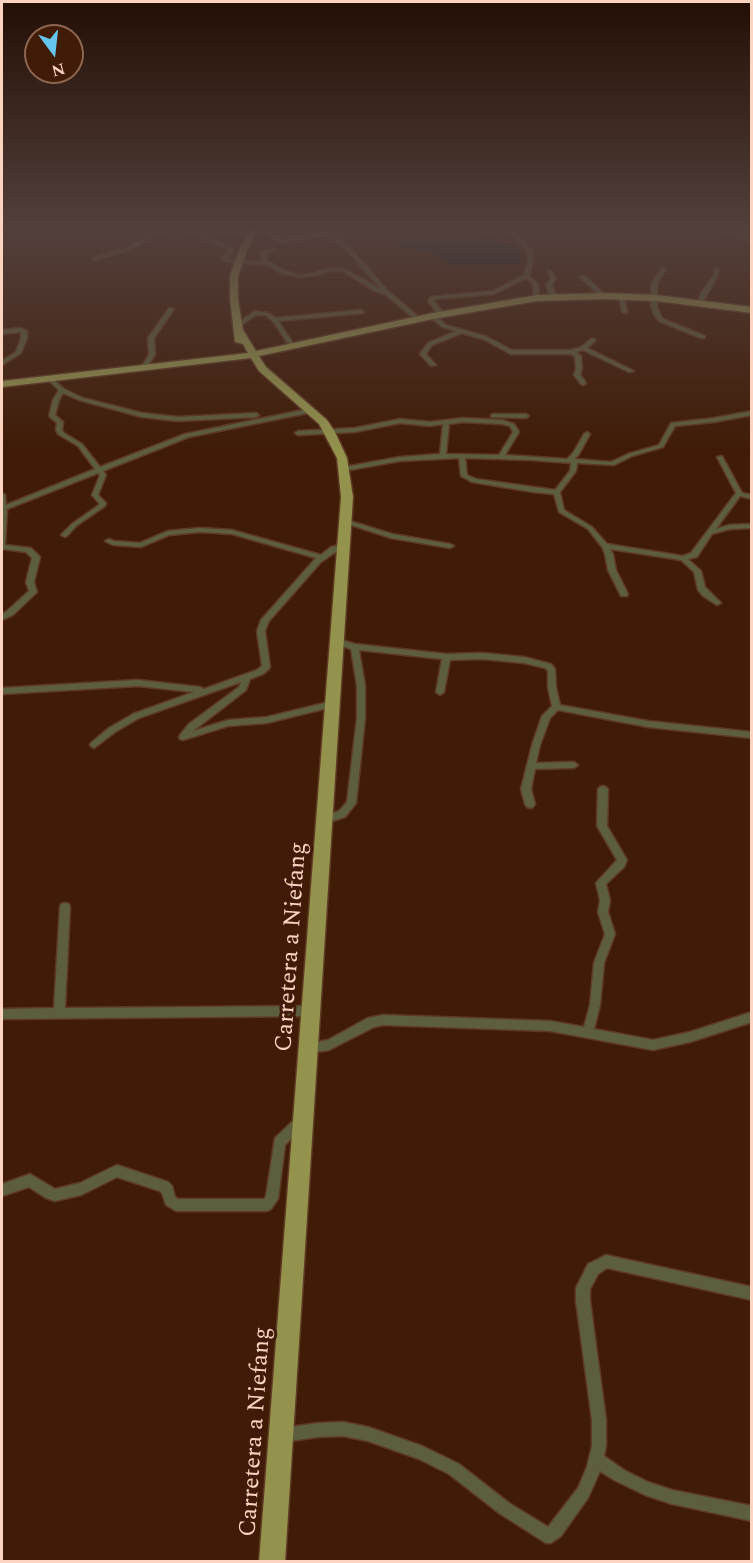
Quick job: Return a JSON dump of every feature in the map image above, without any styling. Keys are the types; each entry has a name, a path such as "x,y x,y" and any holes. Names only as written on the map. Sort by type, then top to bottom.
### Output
{"main road":[{"path":"236,304 240,333 255,360"},
{"path":"240,333 264,347 290,346 437,315 502,304"},
{"path":"713,304 752,310"},
{"path":"204,361 230,352 240,333"},
{"path":"226,358 248,362 290,346"},
{"path":"2,384 226,358 255,360"},
{"name":"Carretera a Niefang","path":"255,360 300,412 323,422 330,432 344,469 346,522 272,1562"}],"street":[{"path":"401,304 418,319"},
{"path":"432,304 444,326 485,338 511,352 572,352 583,348 593,340"},
{"path":"623,304 625,312"},
{"path":"655,304 661,320 703,337"},
{"path":"143,369 152,355 151,338 171,309"},
{"path":"275,320 361,312"},
{"path":"240,333 255,313 266,314 275,320 290,346"},
{"path":"2,332 24,331 24,338 18,353 2,363"},
{"path":"433,365 423,354 430,344 460,332"},
{"path":"583,348 631,370"},
{"path":"572,352 578,356 577,375 583,383"},
{"path":"50,379 62,390 103,407 142,415 206,418 300,412"},
{"path":"62,390 52,416 60,422 59,430 63,437 80,445 103,475 94,495 103,503 102,506 74,525 65,535"},
{"path":"3,509 186,435 300,412"},
{"path":"344,469 400,459 443,456 617,464 630,455 661,446 673,424 752,413"},
{"path":"483,420 489,416 526,416"},
{"path":"298,433 355,430 400,421 430,424 483,420 502,422 515,428 514,436 501,457"},
{"path":"443,456 446,423"},
{"path":"587,434 571,461 573,471 557,492 561,511 590,528 605,546 612,570 624,594"},
{"path":"462,456 464,476 474,481 557,492"},
{"path":"720,457 734,479 739,494"},
{"path":"605,546 683,558 694,555 739,494"},
{"path":"739,494 752,497"},
{"path":"2,495 2,545 28,550 36,557 30,582 33,592 10,613 2,617"},
{"path":"346,522 391,536 450,546"},
{"path":"710,532 729,527 752,526"},
{"path":"109,541 141,545 168,533 200,530 232,532 322,557"},
{"path":"94,745 112,730 136,716 260,672 266,667 261,631 265,620 322,557 344,546"},
{"path":"683,558 697,571 701,588 717,603"},
{"path":"338,642 355,647 446,657 495,656 533,661 548,666 552,671 552,691 556,707"},
{"path":"326,819 342,814 351,803 361,718 362,686 355,647"},
{"path":"440,692 446,657"},
{"path":"246,678 243,688 192,726 183,737 228,723 267,720 333,704"},
{"path":"2,691 138,683 205,690"},
{"path":"556,707 624,720 752,735"},
{"path":"530,804 526,789 539,732 546,716 556,707"},
{"path":"532,766 574,765"},
{"path":"588,1032 595,1005 599,963 610,934 603,912 605,900 601,883 621,864 622,860 602,826 603,789"},
{"path":"60,1013 65,908"},
{"path":"2,1014 312,1011"},
{"path":"310,1048 329,1045 372,1022 383,1020 550,1026 652,1045 690,1037 752,1017"},
{"path":"2,1190 30,1180 55,1195 81,1189 117,1171 164,1186 168,1190 170,1201 176,1205 267,1205 272,1199 279,1142 304,1118"},
{"path":"281,1436 318,1430 343,1429 368,1434 422,1453 454,1469 504,1508 546,1535 556,1532 583,1493 599,1446 599,1420 583,1300 583,1288 593,1269 606,1261 752,1294"},
{"path":"596,1460 645,1488 672,1497 752,1514"}]}
